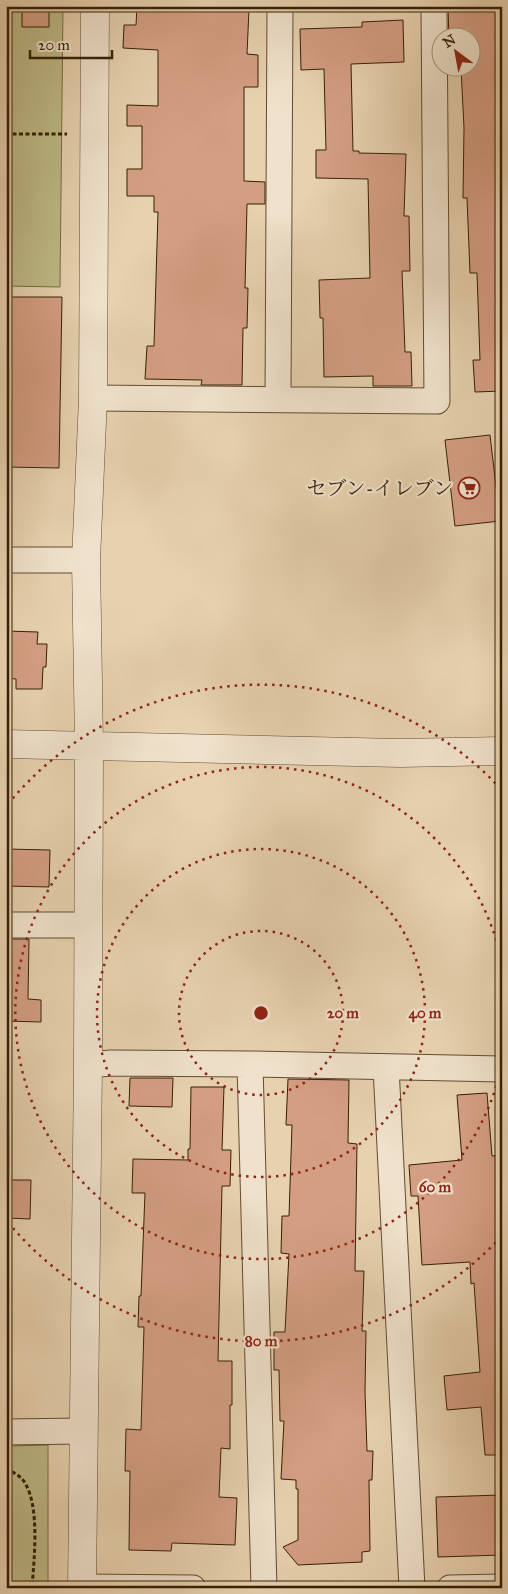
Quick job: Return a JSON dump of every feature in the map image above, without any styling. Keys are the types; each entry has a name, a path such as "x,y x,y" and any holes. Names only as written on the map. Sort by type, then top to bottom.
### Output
{"street":[{"path":"96,6 93,398 86,560 88,1065 82,1587 193,1588"},
{"path":"278,400 280,6"},
{"path":"93,398 437,400 434,6"},
{"path":"6,560 86,560"},
{"path":"6,744 400,753 502,751"},
{"path":"6,925 87,925"},
{"path":"88,1065 250,1064 502,1069"},
{"path":"250,1064 264,1588"},
{"path":"386,1067 412,1588"},
{"path":"6,1432 83,1431"},
{"path":"450,1588 502,1587"}],"path":[{"path":"6,134 95,134"},
{"path":"6,1468 24,1481 32,1506 34,1536 32,1586 55,1585"}],"shaded area":[{"path":"6,6 63,6 60,287 6,286"},
{"path":"48,1445 48,1588 6,1588 6,1446"}],"building":[{"path":"22,6 49,6 49,27 22,27"},
{"path":"137,6 232,6 232,8 249,9 247,54 258,55 258,87 244,87 244,181 265,182 265,204 247,204 245,288 248,288 247,328 243,328 242,385 201,385 202,380 145,379 147,346 154,346 158,212 154,212 154,196 127,196 127,169 142,169 142,126 127,126 127,105 158,106 158,50 123,48 124,25 136,25"},
{"path":"499,7 499,30 502,30 502,391 475,392 473,360 480,360 477,273 470,273 467,198 463,198 464,128 462,78 480,78 480,28 449,28 448,8"},
{"path":"403,20 404,62 351,64 353,151 359,151 359,153 406,154 404,216 409,216 410,271 402,271 405,352 411,352 412,386 373,386 373,376 324,377 323,318 320,318 319,280 370,278 368,179 316,178 316,150 326,150 324,69 301,70 300,29 362,27 362,22"},
{"path":"6,297 62,297 59,468 6,467"},
{"path":"490,435 500,521 455,526 445,440"},
{"path":"6,631 38,632 37,644 47,644 46,667 43,667 42,689 16,689 16,679 6,678"},
{"path":"6,849 50,850 49,887 6,886"},
{"path":"6,939 29,939 28,999 41,1000 41,1022 6,1021"},
{"path":"130,1078 173,1078 172,1107 129,1106"},
{"path":"288,1079 349,1080 348,1143 357,1144 355,1271 364,1271 362,1331 366,1331 367,1451 373,1451 372,1480 369,1480 370,1551 362,1552 362,1562 298,1565 283,1547 298,1540 298,1489 296,1489 296,1480 281,1479 284,1421 280,1421 279,1370 274,1370 274,1332 285,1332 289,1254 281,1253 282,1216 289,1216 292,1125 286,1125"},
{"path":"191,1087 224,1087 222,1150 231,1150 230,1186 222,1186 218,1361 232,1361 232,1405 230,1405 230,1449 221,1448 219,1497 237,1498 235,1545 172,1543 171,1551 129,1550 130,1471 125,1471 126,1429 141,1430 144,1327 138,1327 145,1193 132,1193 133,1159 188,1160 188,1149 190,1149"},
{"path":"487,1093 492,1156 502,1155 502,1455 485,1455 481,1407 447,1410 444,1376 480,1372 474,1283 471,1284 470,1262 422,1265 418,1196 411,1196 409,1165 462,1160 457,1095"},
{"path":"6,1180 31,1180 30,1219 6,1218"},
{"path":"502,1495 502,1555 438,1557 436,1497"}],"place":[{"name":"セブン-イレブン","path":"469,488"}]}
